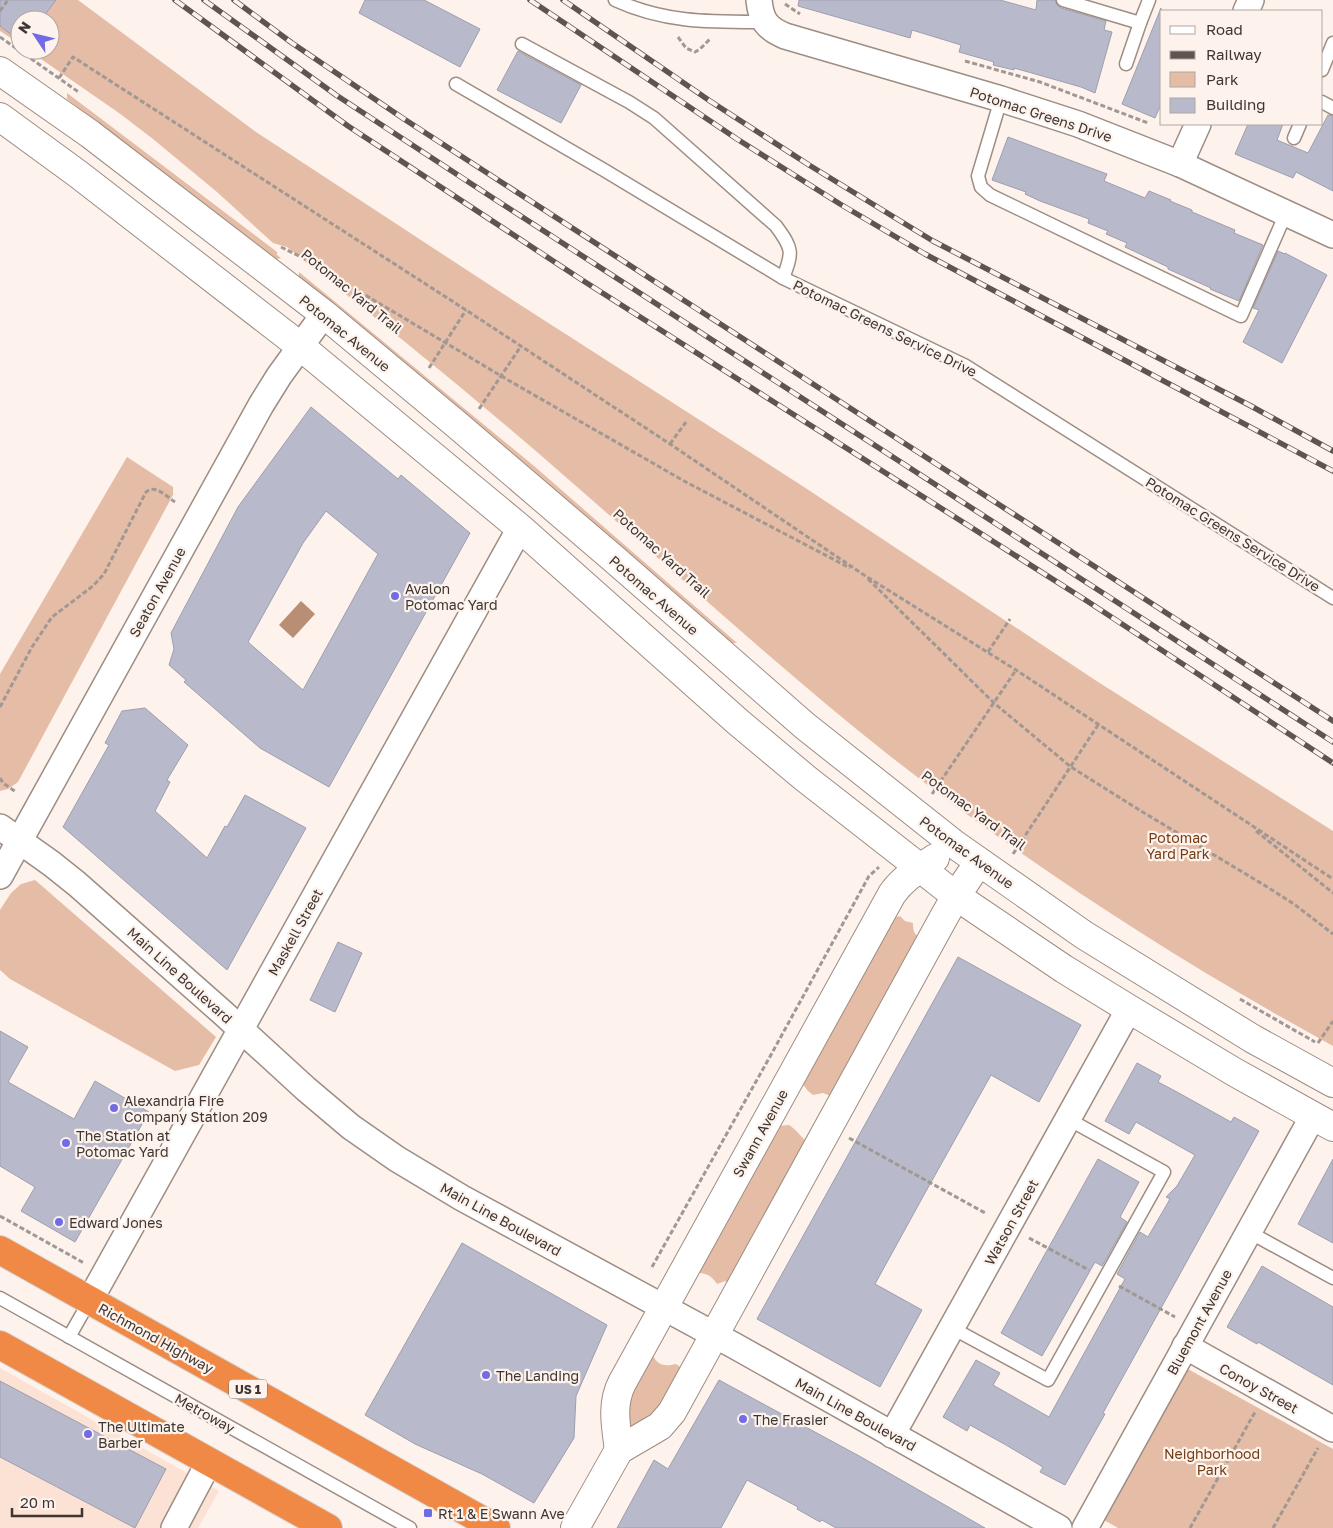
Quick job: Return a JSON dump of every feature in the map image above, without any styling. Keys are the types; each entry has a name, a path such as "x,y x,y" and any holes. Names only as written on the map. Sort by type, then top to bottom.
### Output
{"highway":[{"name":"Richmond Highway","path":"0,1250 496,1528"},
{"path":"0,1345 328,1528"}],"street":[{"name":"Potomac Greens Drive","path":"762,11 775,32 785,36 1000,99 1078,124 1180,164 1333,235"},
{"name":"Potomac Avenue","path":"0,70 90,134 324,314 486,450 805,726 954,844 1101,945 1254,1039 1333,1083"},
{"path":"24,86 1,121 78,174 300,346 520,528 738,722 805,778 956,896 1064,969 1236,1073 1323,1121"},
{"path":"1180,164 1198,125"},
{"name":"Seaton Avenue","path":"0,876 10,834 278,376 324,314"},
{"name":"Maskell Street","path":"90,1300 520,528"},
{"name":"Main Line Boulevard","path":"10,834 77,884 327,1107 351,1127 391,1155 462,1198 714,1335 1060,1528"},
{"name":"Swann Avenue","path":"619,1450 614,1412 616,1393 888,902 900,884 919,868 954,844"},
{"path":"575,1528 619,1450 660,1426 668,1419 956,896 979,862"},
{"name":"Watson Street","path":"892,1434 1129,1009"},
{"name":"Bluemont Avenue","path":"1085,1528 1249,1232 1323,1121"},
{"name":"Conoy Street","path":"1185,1346 1331,1428"},
{"path":"174,1528 209,1462"}],"lane":[{"path":"615,0 627,6 676,20 718,22 762,11"},
{"path":"1063,0 1140,23"},
{"path":"1126,64 1149,0"},
{"path":"1323,68 1333,43"},
{"path":"522,44 629,102 654,118 776,226 786,240 791,256 783,278"},
{"name":"Potomac Greens Service Drive","path":"456,84 604,170 783,278 966,366 1333,598"},
{"path":"1000,99 978,176 981,187 990,195 1241,316 1286,212"},
{"path":"1294,138 1300,125"},
{"path":"952,1328 1048,1380 1164,1172 1068,1119"},
{"path":"1249,1232 1333,1278"},
{"name":"Metroway","path":"0,1298 410,1528"},
{"name":"Maskell Street","path":"69,1337 90,1300"}],"path":[{"path":"0,11 8,0"},
{"path":"0,37 84,97"},
{"path":"59,78 74,57 466,310 670,444 864,575 1016,670 1333,879"},
{"name":"Potomac Yard Trail","path":"293,258 274,243 303,258 445,343"},
{"path":"436,374 429,368 466,310"},
{"path":"445,343 684,481 864,575 994,703 1070,767 1141,812 1271,889 1333,934"},
{"path":"472,403 479,409 521,346"},
{"path":"670,444 686,422"},
{"path":"0,707 32,647 52,617 93,586 104,574 146,492 152,489 157,490 175,502"},
{"path":"988,652 1010,619"},
{"path":"932,794 1016,670"},
{"path":"1070,767 1098,725"},
{"name":"Potomac Yard Trail","path":"1006,848 1013,854 1070,767"},
{"path":"0,778 16,792"},
{"name":"Potomac Yard Trail","path":"925,788 939,800"},
{"path":"1240,818 1333,893"},
{"path":"652,1267 772,1053 868,876 879,866"},
{"path":"1237,997 1326,1048"},
{"path":"1318,1043 1333,1021"},
{"path":"849,1138 987,1214"},
{"path":"0,1216 104,1275"},
{"path":"1190,1528 1266,1392"},
{"path":"1273,1528 1331,1428"}],"shaded area":[{"path":"301,601 315,614 293,638 279,625"},
{"path":"0,1368 219,1491 198,1528 0,1528"}],"green space":[{"name":"Potomac Yard Park","path":"0,0 78,0 256,132 511,299 804,487 1095,680 1333,831 1333,1046 1161,946 1050,873 943,796 849,723 534,449 429,362 287,247 273,243 217,192 153,139 42,60 60,60 60,10 10,10 10,38 0,31"},
{"path":"67,93 277,252 277,255 281,258 274,260 206,205 67,99"},
{"path":"299,272 534,466 737,643 730,643 562,497 299,279"},
{"path":"127,457 173,487 173,495 18,782 8,789 0,791 0,674"},
{"path":"35,880 216,1037 199,1065 175,1071 10,979 0,970 0,910 11,893 21,884"},
{"path":"900,916 905,921 913,923 914,932 921,938 833,1097 823,1093 813,1095 802,1083 893,918"},
{"path":"789,1125 808,1143 729,1284 725,1281 717,1284 710,1276 700,1273 697,1264 777,1126"},
{"path":"652,1352 656,1360 661,1364 676,1364 682,1368 659,1412 631,1429 625,1426 620,1394"},
{"name":"Neighborhood Park","path":"1186,1368 1333,1449 1333,1528 1118,1528 1102,1519"}],"building":[{"path":"0,0 56,0 48,10 10,10 10,34 0,26"},
{"path":"365,0 424,0 480,29 460,67 359,13"},
{"path":"799,0 1000,0 1036,10 1037,0 1055,0 1061,8 1106,21 1104,30 1112,32 1095,93 1081,87 1014,68 1014,70 993,65 994,62 959,52 961,45 912,30 910,38 798,6"},
{"path":"1160,10 1160,107 1155,118 1122,104"},
{"path":"518,51 581,85 561,123 497,90"},
{"path":"1328,115 1333,116 1333,191 1296,172 1293,178 1235,154 1248,125 1283,125 1277,140 1308,153"},
{"path":"1008,137 1107,174 1104,181 1145,198 1149,191 1171,200 1192,210 1192,212 1235,230 1234,233 1263,245 1239,301 1210,289 1125,247 1127,243 1106,234 1108,231 1088,223 1089,219 1040,201 1025,194 1026,192 992,180"},
{"path":"1278,251 1327,275 1282,363 1243,342 1259,310 1253,308"},
{"name":"Avalon Potomac Yard","path":"311,407 398,479 401,475 470,533 329,787 260,748 184,682 186,680 169,665 174,649 171,633 238,507","holes":["326,511 378,554 303,690 248,642 303,543"]},
{"path":"145,708 188,745 167,780 170,782 155,811 207,858 245,795 306,828 227,970 63,827 109,745 105,743 122,711"},
{"path":"338,942 362,953 335,1012 310,1000"},
{"path":"958,957 1081,1025 1039,1102 991,1075 925,1193 875,1284 922,1310 880,1387 757,1319"},
{"name":"The Station at Potomac Yard","path":"0,1031 28,1047 8,1082 74,1119 95,1081 149,1112 75,1242 21,1211 35,1187 0,1166"},
{"path":"1137,1063 1161,1076 1158,1082 1231,1122 1234,1117 1259,1131 1065,1485 1040,1472 1043,1467 1006,1445 970,1425 967,1431 943,1417 976,1360 1000,1373 993,1385 1049,1417 1125,1279 1117,1274 1140,1232 1148,1237 1170,1199 1166,1197 1177,1186 1195,1155 1136,1122 1129,1134 1105,1121"},
{"path":"1098,1159 1139,1182 1120,1217 1127,1222 1102,1266 1095,1262 1042,1356 1001,1333"},
{"path":"1333,1159 1333,1243 1298,1224"},
{"name":"The Landing","path":"462,1243 607,1325 576,1396 574,1438 534,1503 482,1474 415,1444 365,1415"},
{"path":"1262,1266 1333,1307 1333,1385 1258,1342 1257,1344 1227,1327"},
{"name":"The Frasier","path":"719,1380 861,1457 985,1528 836,1528 822,1520 820,1522 797,1509 798,1507 747,1480 721,1528 617,1528 654,1460 668,1469"},
{"path":"0,1381 166,1469 135,1528 0,1457"}],"railway":[{"path":"175,0 348,126 582,280 1087,601 1333,763"},
{"path":"204,0 336,95 1333,742"},
{"path":"234,0 292,43 404,119 1333,721"},
{"path":"530,0 737,139 840,204 925,254 1333,471"},
{"path":"563,0 710,101 809,165 933,241 1251,406 1333,451"}],"place":[{"name":"Avalon Potomac Yard","path":"395,596"},
{"name":"Alexandria Fire Company Station 209","path":"114,1108"},
{"name":"The Station at Potomac Yard","path":"66,1143"},
{"name":"Edward Jones","path":"59,1222"},
{"name":"The Landing","path":"486,1375"},
{"name":"The Frasier","path":"743,1419"},
{"name":"The Ultimate Barber","path":"88,1434"},
{"name":"Rt 1 & E Swann Ave","path":"428,1513"}]}
